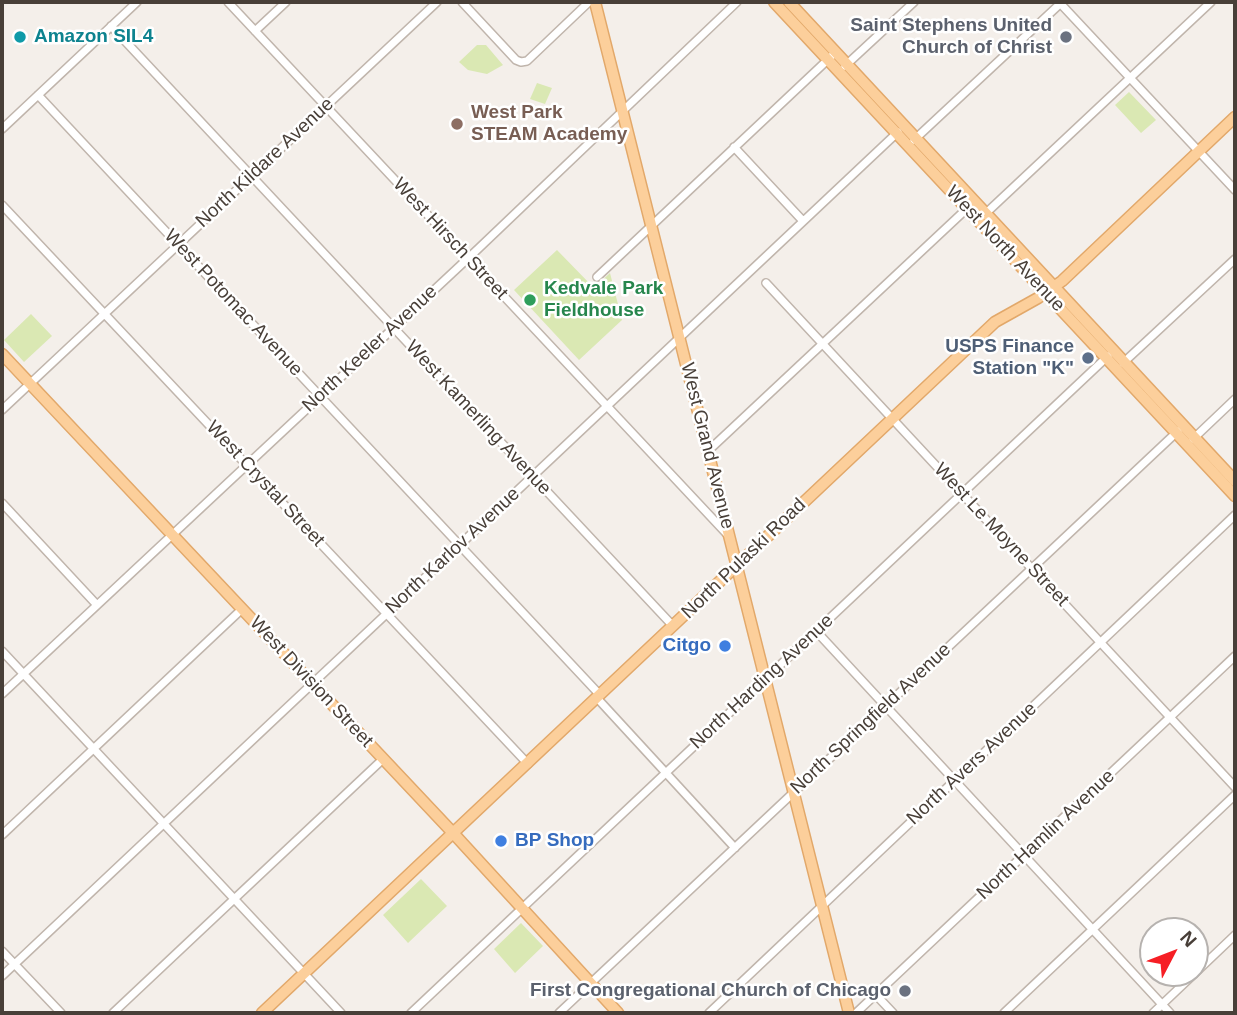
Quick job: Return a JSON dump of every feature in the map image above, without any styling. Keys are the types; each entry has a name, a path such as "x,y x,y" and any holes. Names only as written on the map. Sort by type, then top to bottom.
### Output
{"main road":[{"name":"West Grand Avenue","path":"595,2 849,1013"},
{"name":"West North Avenue","path":"774,2 832,55"},
{"name":"West North Avenue","path":"789,2 843,68 1191,441 1235,496"},
{"name":"North Pulaski Road","path":"262,1013 995,322 1049,290 1235,117"},
{"name":"West Division Street","path":"2,354 454,834 618,1013"},
{"name":"West North Avenue","path":"1191,441 1235,481"}],"street":[{"path":"2,128 137,2"},
{"name":"West Hirsch Street","path":"228,2 730,538"},
{"path":"255,31 286,2"},
{"name":"North Kildare Avenue","path":"2,410 437,2"},
{"path":"462,2 516,60 521,62 527,61 589,2"},
{"name":"North Keeler Avenue","path":"2,694 737,2"},
{"path":"843,68 914,2"},
{"path":"912,142 1061,2 1235,190"},
{"path":"982,217 1210,2"},
{"name":"West Kamerling Avenue","path":"111,26 673,626"},
{"path":"597,277 832,55"},
{"name":"West Potomac Avenue","path":"38,95 459,545 735,848"},
{"name":"North Karlov Avenue","path":"2,976 901,130"},
{"path":"734,147 803,221"},
{"name":"West Crystal Street","path":"2,205 528,764"},
{"path":"708,452 971,205"},
{"path":"1121,366 1235,259"},
{"name":"West Le Moyne Street","path":"766,283 1235,787"},
{"name":"North Harding Avenue","path":"411,1013 1110,354"},
{"path":"1191,441 1235,399"},
{"name":"North Springfield Avenue","path":"559,1013 1180,429"},
{"path":"2,503 97,604"},
{"name":"North Avers Avenue","path":"709,1013 1235,515"},
{"path":"2,835 242,609"},
{"path":"816,631 1170,1013"},
{"path":"2,651 341,1013"},
{"name":"North Hamlin Avenue","path":"856,1013 1235,656"},
{"path":"113,1013 383,759"},
{"path":"1004,1013 1235,795"},
{"path":"1153,1013 1235,935"},
{"path":"2,951 61,1013"},
{"path":"876,995 892,1013"}],"green space":[{"path":"477,45 486,45 503,65 487,74 468,70 459,62"},
{"path":"537,83 552,88 545,104 530,99"},
{"path":"1129,92 1156,120 1141,133 1115,105"},
{"path":"557,250 594,288 610,273 622,320 579,360 514,290"},
{"path":"31,314 52,336 24,362 4,340"},
{"path":"421,879 447,906 408,943 383,915"},
{"path":"521,923 543,946 515,973 494,949"}],"place":[{"name":"Amazon SIL4","path":"20,37"},
{"name":"Saint Stephens United Church of Christ","path":"1066,37"},
{"name":"West Park STEAM Academy","path":"457,124"},
{"name":"Kedvale Park Fieldhouse","path":"530,300"},
{"name":"USPS Finance Station \"K\"","path":"1088,358"},
{"name":"Citgo","path":"725,646"},
{"name":"BP Shop","path":"501,841"},
{"name":"First Congregational Church of Chicago","path":"905,991"}]}
